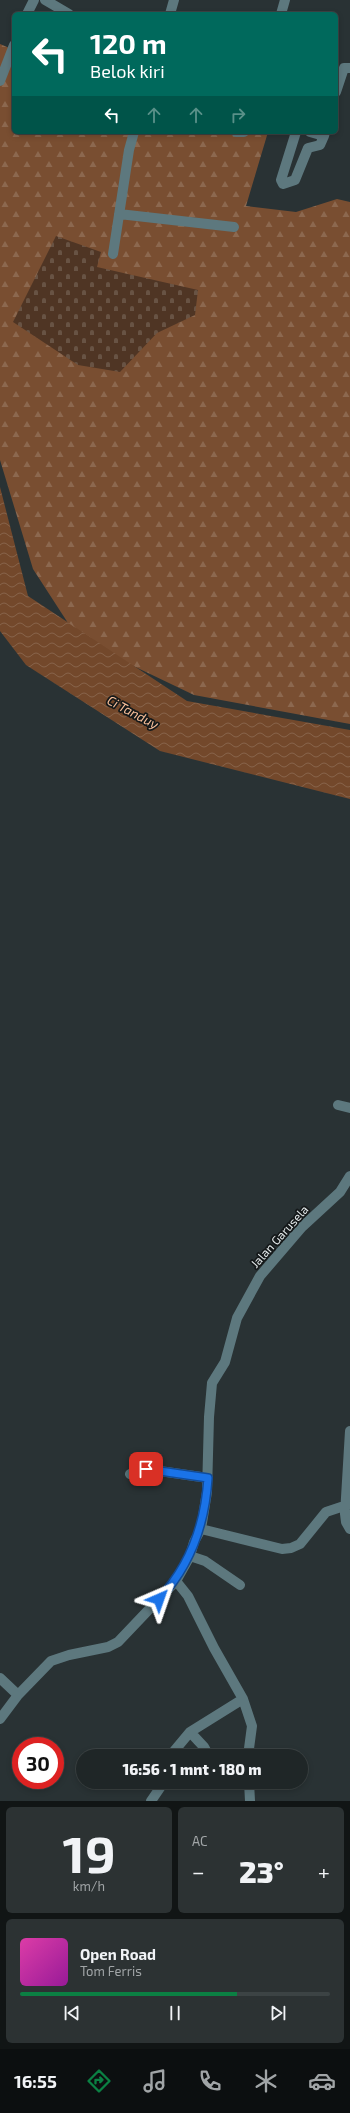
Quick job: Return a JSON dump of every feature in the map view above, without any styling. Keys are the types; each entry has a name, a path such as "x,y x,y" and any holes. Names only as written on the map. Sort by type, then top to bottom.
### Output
{"street":[{"path":"28,12 34,0"},
{"path":"45,0 66,12"},
{"path":"171,12 174,0"},
{"path":"282,12 285,0"},
{"path":"0,81 12,50"},
{"path":"338,85 344,68 350,68"},
{"path":"113,254 129,150 133,134"},
{"path":"296,134 281,180 283,184 295,180 298,176 308,148"},
{"path":"294,143 308,148 320,145 324,134"},
{"path":"119,214 234,227"},
{"path":"338,1105 350,1108"},
{"name":"Jalan Garusela","path":"0,1719 18,1695 51,1661 69,1655 108,1647 118,1642 176,1581 190,1556 194,1542 201,1529 208,1478 208,1430 212,1383 225,1362 237,1318 260,1276 302,1227 340,1192 350,1176"},
{"path":"350,1431 348,1504 346,1522 350,1529"},
{"path":"130,1474 146,1469 208,1478"},
{"path":"201,1529 282,1548 291,1548 300,1544 326,1512 348,1504"},
{"path":"190,1556 205,1561 240,1585"},
{"path":"176,1581 188,1596 242,1699 252,1726 249,1749"},
{"path":"0,1678 18,1695"},
{"path":"176,1749 190,1732 242,1699"},
{"path":"190,1732 205,1749"},
{"path":"152,1801 160,1789"},
{"path":"249,1789 250,1801"}],"green space":[{"path":"0,44 12,49 12,134 267,134 246,206 296,212 337,199 350,202 350,724 194,695 79,640 33,569 0,460"},
{"path":"56,236 101,252 97,267 198,290 195,315 157,333 120,372 78,365 13,322"}],"water":[{"name":"Ci Tanduy","path":"0,487 28,596 187,701 350,730 350,799 160,751 26,665 0,631"}],"route":[{"path":"146,1469 157,1469 208,1478 201,1529 197,1534 190,1556 176,1581 159,1599"}]}
